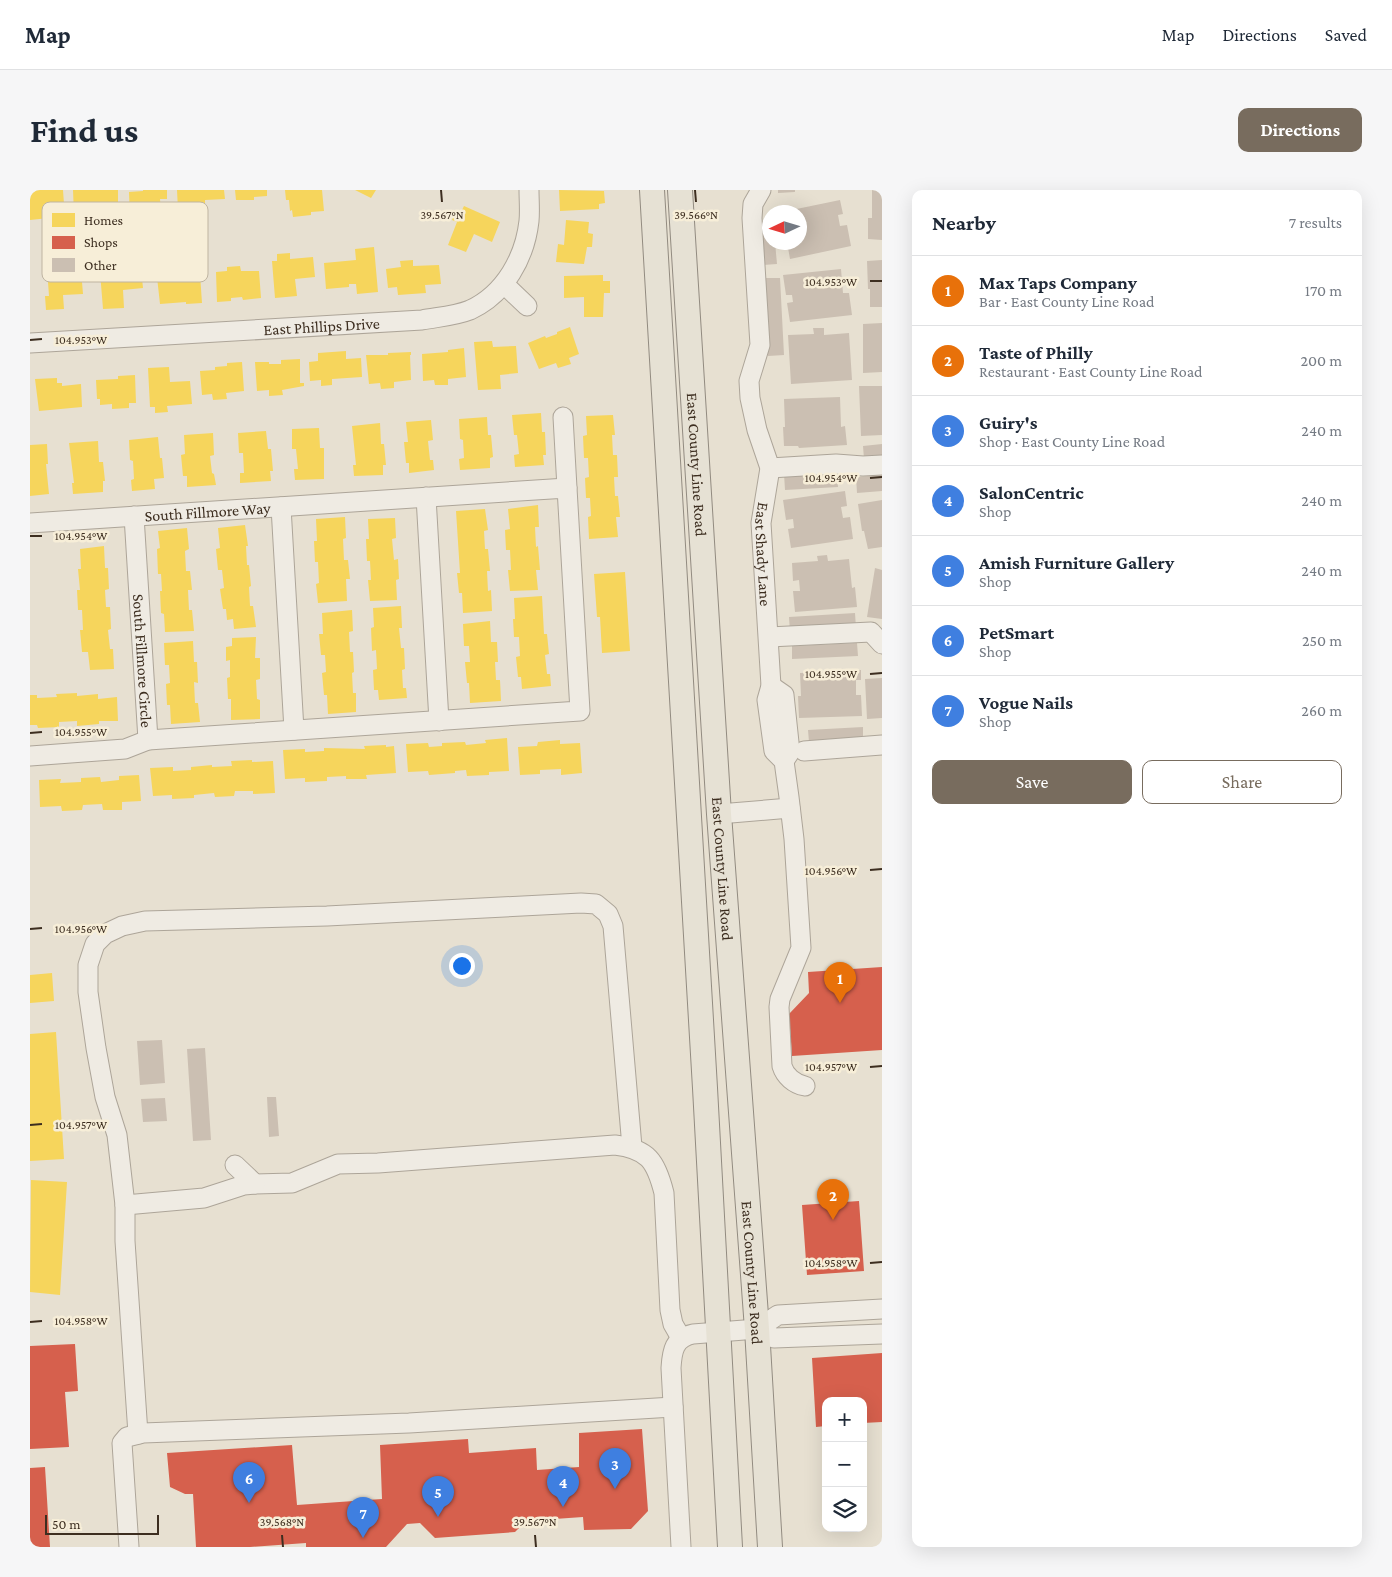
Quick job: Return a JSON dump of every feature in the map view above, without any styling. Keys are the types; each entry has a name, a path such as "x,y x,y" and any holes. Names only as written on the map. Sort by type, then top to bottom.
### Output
{"main road":[{"name":"East County Line Road","path":"652,190 730,1547"},
{"name":"East County Line Road","path":"680,190 719,814 757,1329 770,1547"}],"street":[{"name":"East Phillips Drive","path":"30,343 422,320 452,316 471,310 488,298 504,284 517,264 529,220 529,190"},
{"name":"East Shady Lane","path":"761,190 753,204 752,218 760,345 749,380 750,398 757,430 770,468 761,523 771,686 767,700 774,751 784,760 794,839 800,948 780,999 778,1029 784,1071 792,1079 805,1086"},
{"path":"504,284 527,306"},
{"path":"563,417 566,488"},
{"path":"770,468 836,464 882,465"},
{"name":"South Fillmore Way","path":"30,523 566,488"},
{"name":"South Fillmore Circle","path":"30,756 125,750 148,740 580,711 566,488"},
{"path":"426,497 439,721"},
{"name":"South Fillmore Way","path":"281,506 294,730"},
{"name":"South Fillmore Way","path":"134,516 138,581"},
{"name":"South Fillmore Circle","path":"138,581 148,740"},
{"path":"769,638 871,632 882,644"},
{"path":"804,751 882,745"},
{"path":"719,814 790,808"},
{"path":"138,1434 125,1241 125,1205 117,1135 105,1097 88,992 88,965 95,944 105,934 122,926 145,921 327,916 554,903 596,904 608,914 613,926 632,1147"},
{"path":"125,1205 204,1198 244,1185 292,1183 338,1164 378,1163 615,1144 632,1147 643,1153 652,1162 664,1193 670,1310 673,1324 682,1338"},
{"path":"235,1165 255,1184"},
{"path":"681,1547 673,1407 672,1353 674,1346 682,1338 693,1334 757,1329 778,1315 882,1309"},
{"path":"757,1329 774,1338 882,1334"},
{"path":"129,1547 122,1443 127,1437 138,1434 410,1423 673,1407"}],"building: Homes":[{"path":"63,190 64,202 42,202 42,219 30,220 30,191"},
{"path":"73,190 118,190 118,202 73,202"},
{"path":"167,190 167,199 160,199 160,202 129,202 129,192"},
{"path":"177,190 224,190 225,199 205,200 205,202 178,202"},
{"path":"235,190 267,190 267,196 254,197 254,200 236,200"},
{"path":"285,190 322,190 324,211 293,217 292,210 290,211 289,200 286,200"},
{"path":"355,190 376,190 371,198"},
{"path":"559,190 604,191 605,203 599,204 599,209 560,211"},
{"path":"464,206 500,222 492,242 474,234 466,252 448,245 457,222 452,220 456,210 461,212"},
{"path":"566,220 589,222 588,233 593,234 592,247 587,247 584,264 556,262 558,244 564,245"},
{"path":"374,247 378,292 357,294 356,284 349,284 349,287 326,289 324,263 356,260 355,249"},
{"path":"290,253 290,259 313,257 315,277 295,279 297,296 275,298 272,261 277,261 277,254"},
{"path":"413,260 413,266 439,265 441,284 425,285 426,293 398,295 397,287 388,288 386,269 401,267 400,261"},
{"path":"240,266 241,271 259,271 261,298 243,300 242,297 231,298 231,301 217,302 216,272 227,271 227,267"},
{"path":"603,275 603,281 610,281 610,293 604,293 603,317 584,317 584,297 564,298 564,276"},
{"path":"48,282 82,282 83,294 63,295 64,309 46,310 45,296 49,296"},
{"path":"101,282 142,282 143,288 123,290 124,308 103,309"},
{"path":"158,282 201,282 202,303 160,304"},
{"path":"570,327 579,354 569,358 571,364 558,368 556,363 539,369 528,343 545,336 546,338 557,334 557,332"},
{"path":"492,341 493,347 516,346 518,373 500,375 501,389 478,390 474,342"},
{"path":"464,348 466,377 448,379 448,385 435,385 434,380 423,381 422,354 448,352 448,350"},
{"path":"346,351 346,359 361,358 362,377 332,379 332,385 321,386 321,380 310,381 309,362 318,361 318,353"},
{"path":"411,352 411,380 394,382 394,388 381,389 380,383 369,384 366,355"},
{"path":"300,359 300,383 304,383 304,386 282,390 283,395 269,396 269,390 257,391 255,362 281,364 281,360"},
{"path":"242,362 244,391 226,393 227,399 213,400 212,394 202,395 200,371 215,370 215,367 227,366 227,363"},
{"path":"169,367 170,382 190,381 192,404 167,406 168,412 155,413 155,407 150,407 148,368"},
{"path":"135,375 136,403 129,403 129,408 112,409 112,404 100,405 100,399 97,399 96,380 118,379 118,376"},
{"path":"57,378 57,383 62,383 62,386 81,384 82,407 39,411 35,379"},
{"path":"541,413 542,432 545,432 546,455 543,455 544,465 515,467 514,455 519,454 517,435 514,435 512,415"},
{"path":"613,415 615,435 612,435 613,455 617,455 618,477 614,477 615,496 618,496 620,517 616,517 618,537 589,539 588,517 591,516 590,498 586,498 585,478 589,477 588,458 584,458 583,436 587,435 586,416"},
{"path":"487,417 488,435 491,435 493,457 490,458 490,468 460,470 459,459 464,458 463,440 460,439 459,419"},
{"path":"431,420 433,440 428,441 430,460 433,460 434,470 409,473 409,463 406,463 404,442 408,442 406,422"},
{"path":"380,423 381,444 384,444 386,465 383,465 383,475 354,476 353,465 356,465 352,426"},
{"path":"319,428 320,448 324,448 324,479 295,480 294,469 298,469 296,449 292,449 292,429"},
{"path":"266,431 268,449 271,449 273,471 270,471 271,481 240,483 240,473 244,473 243,453 239,453 238,433"},
{"path":"213,433 214,455 210,456 216,485 187,487 187,476 183,476 181,455 185,454 184,435"},
{"path":"158,437 164,478 154,479 155,489 132,491 131,480 134,479 133,461 130,460 129,440"},
{"path":"98,441 99,462 103,462 105,481 103,481 103,492 73,494 72,483 74,483 69,443"},
{"path":"47,444 48,464 46,464 49,494 30,496 30,445"},
{"path":"538,505 539,527 535,527 540,570 536,570 538,590 510,591 508,570 511,570 510,550 506,550 505,530 510,529 508,509"},
{"path":"485,509 488,530 484,531 485,549 488,549 490,571 487,571 488,591 491,590 492,611 463,613 462,593 459,593 457,573 460,573 456,511"},
{"path":"345,517 344,560 348,560 350,579 346,579 347,601 318,603 316,584 319,583 318,562 315,562 314,541 317,541 316,519"},
{"path":"395,518 396,538 392,539 394,560 398,559 397,600 370,601 368,580 371,580 370,561 367,561 366,539 369,539 368,519"},
{"path":"245,525 248,546 246,546 247,565 249,565 251,586 249,587 250,606 253,606 256,627 234,629 233,619 227,620 226,609 223,609 220,589 224,588 222,570 218,570 216,549 220,548 218,528"},
{"path":"187,528 189,549 185,551 186,571 190,571 192,590 188,590 189,610 192,610 194,631 165,632 164,614 161,613 161,574 158,574 157,549 160,548 158,531"},
{"path":"104,546 105,568 108,568 109,589 105,590 106,607 110,607 111,629 108,630 110,649 113,649 114,669 90,670 88,652 82,652 80,630 83,630 82,610 78,610 77,590 80,590 78,569 81,569 80,549"},
{"path":"625,572 630,651 602,653 600,617 597,617 594,574"},
{"path":"542,596 544,634 547,634 549,654 545,655 547,674 550,674 551,686 522,689 521,677 518,677 516,657 520,656 519,637 514,637 514,598"},
{"path":"401,606 402,628 399,628 401,648 404,648 405,669 402,670 403,688 406,688 407,698 379,700 378,690 374,690 373,670 377,669 376,650 372,651 371,628 374,627 373,608"},
{"path":"352,610 353,631 349,632 350,652 353,652 353,693 356,693 356,712 328,714 327,695 324,695 322,673 326,672 325,655 321,655 319,634 323,634 322,613"},
{"path":"490,621 491,642 497,642 498,662 495,662 496,680 500,680 501,701 470,703 465,662 470,662 469,646 464,646 463,624"},
{"path":"256,637 255,658 260,658 260,679 256,680 257,699 260,700 260,719 231,720 231,699 228,699 227,678 230,677 230,660 226,661 226,647 232,646 232,638"},
{"path":"193,641 198,683 194,682 195,703 198,703 200,722 171,724 170,705 167,705 166,684 170,683 169,665 165,665 164,643"},
{"path":"77,693 77,696 98,694 98,699 117,697 118,721 99,721 99,724 77,726 77,721 59,722 59,727 38,728 37,725 30,725 30,695 37,695 37,698 57,697 56,694"},
{"path":"507,738 509,771 489,772 489,775 467,776 466,770 429,775 428,771 408,772 406,744 428,743 429,747 442,746 442,743 465,742 466,745 486,743 485,740"},
{"path":"560,740 560,744 580,743 582,773 561,775 561,769 540,770 540,774 520,775 518,747 537,746 538,742"},
{"path":"386,745 386,747 394,746 396,773 366,775 367,779 346,779 346,776 327,777 327,781 305,782 305,778 285,779 283,750 305,749 305,752 324,751 324,748 365,749 364,746"},
{"path":"252,760 252,762 273,761 275,793 253,794 253,791 235,791 234,796 215,797 214,793 194,795 194,798 172,799 172,795 153,796 150,768 173,767 173,771 191,770 191,767 232,766 231,761"},
{"path":"139,775 141,801 122,802 122,810 103,810 102,804 83,805 82,810 62,811 61,806 40,807 39,780 61,779 60,783 81,782 81,778 100,777 101,782 119,780 119,776"},
{"path":"52,973 54,1001 30,1003 30,975"},
{"path":"56,1032 64,1159 30,1161 30,1034"},
{"path":"31,1180 67,1182 60,1295 30,1292"}],"building: Shops":[{"path":"882,967 882,1050 792,1056 789,1014 809,993 808,972"},
{"path":"859,1201 864,1271 807,1275 802,1205"},
{"path":"75,1344 78,1391 65,1392 69,1447 30,1449 30,1346"},
{"path":"882,1353 882,1422 867,1423 867,1397 822,1397 822,1426 816,1427 812,1358"},
{"path":"642,1429 648,1511 631,1529 584,1530 583,1517 526,1521 515,1532 435,1538 420,1523 407,1524 386,1547 306,1547 306,1543 250,1547 196,1547 193,1494 185,1494 170,1487 167,1453 292,1445 297,1505 382,1499 380,1445 468,1439 469,1453 536,1448 537,1470 579,1467 579,1433"},
{"path":"45,1467 50,1547 30,1547 30,1468"}],"building: Other":[{"path":"778,190 795,190 795,192 778,193"},
{"path":"872,190 882,191 882,240 868,239 868,218 872,218"},
{"path":"840,200 843,214 838,215 840,226 847,225 851,246 790,259 788,250 807,250 807,207"},
{"path":"760,232 762,232 762,250 776,250 777,264 763,265"},
{"path":"882,260 882,307 870,307 867,261"},
{"path":"841,269 843,293 849,293 852,315 790,322 787,303 793,302 792,295 786,295 783,275"},
{"path":"764,278 780,278 784,355 768,356"},
{"path":"882,323 882,372 863,373 863,324"},
{"path":"813,328 824,328 824,335 849,333 852,380 791,384 788,335 814,334"},
{"path":"859,386 882,386 882,435 861,436"},
{"path":"840,397 841,427 845,426 847,445 799,448 798,446 784,446 784,399"},
{"path":"882,444 882,457 864,459 863,446"},
{"path":"837,471 838,487 785,490 784,474"},
{"path":"882,475 882,491 857,493 856,477"},
{"path":"845,491 847,506 841,507 843,518 850,517 853,539 791,548 788,529 794,528 793,519 786,520 783,500"},
{"path":"882,500 882,547 868,549 864,531 862,531 858,504"},
{"path":"827,555 828,561 849,559 852,588 855,587 857,607 795,612 793,591 800,591 799,580 793,581 792,563 818,561 817,556"},
{"path":"875,568 882,570 882,619 867,617"},
{"path":"855,613 856,628 790,632 789,617"},
{"path":"857,643 858,656 792,659 792,646"},
{"path":"861,670 861,680 856,680 856,695 861,695 862,716 799,718 798,696 801,696 800,673"},
{"path":"882,678 882,718 867,719 865,679"},
{"path":"863,727 863,739 809,742 808,730"},
{"path":"162,1040 165,1083 140,1085 137,1041"},
{"path":"205,1048 211,1140 193,1141 187,1049"},
{"path":"267,1097 276,1097 279,1136 269,1137"},
{"path":"165,1098 167,1121 143,1122 141,1099"}],"place":[{"name":"Max Taps Company","path":"840,1003"},
{"name":"Taste of Philly","path":"833,1220"},
{"name":"Guiry's","path":"615,1489"},
{"name":"PetSmart","path":"249,1503"},
{"name":"SalonCentric","path":"563,1507"},
{"name":"Amish Furniture Gallery","path":"438,1517"},
{"name":"Vogue Nails","path":"363,1538"}]}
